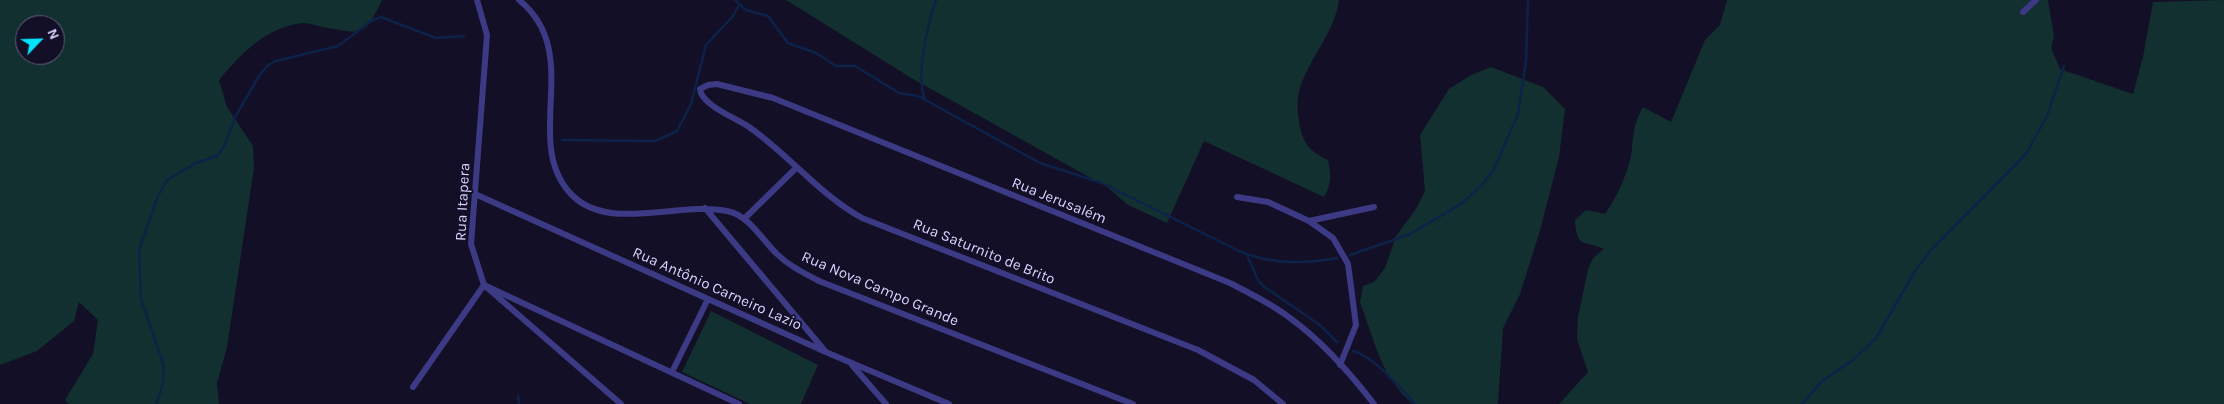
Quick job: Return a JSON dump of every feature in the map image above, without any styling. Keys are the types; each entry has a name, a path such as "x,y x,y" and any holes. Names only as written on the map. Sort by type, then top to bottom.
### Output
{"street":[{"name":"Rua Itapera","path":"477,0 487,35 471,244 484,285"},
{"name":"Rua Nova Campo Grande","path":"518,0 529,9 543,30 549,46 552,64 550,135 552,157 560,178 571,194 584,205 600,211 620,213 706,208 728,211 744,219 777,254 792,266 819,280 1133,404"},
{"path":"2023,12 2036,0"},
{"name":"Rua Jerusalém","path":"700,89 708,85 717,84 773,98 1230,283 1263,300 1291,318 1340,365 1374,404"},
{"name":"Rua Saturnito de Brito","path":"700,89 700,96 707,103 755,131 826,194 862,218 1198,350 1254,380 1283,404"},
{"path":"744,219 796,168"},
{"name":"Rua Antônio Carneiro Lazio","path":"475,194 828,353 950,404"},
{"path":"1237,197 1268,202 1309,221 1333,238 1348,264 1356,325 1340,365"},
{"path":"1309,221 1374,207"},
{"path":"706,208 828,353"},
{"path":"484,285 739,404"},
{"path":"413,387 484,285"},
{"path":"484,285 621,404"},
{"path":"672,372 708,299"},
{"path":"850,362 886,404"}],"green space":[{"path":"0,0 382,0 371,21 361,30 354,32 304,23 291,25 267,35 246,51 219,80 227,107 253,146 254,168 227,347 217,383 219,404 69,404 65,400 93,354 98,320 79,302 74,321 37,351 0,365"},
{"path":"786,0 1339,0 1332,24 1303,80 1298,100 1301,133 1313,151 1328,160 1330,183 1324,197 1204,141 1167,223 1128,205 1107,187 913,79"},
{"path":"1727,0 2048,0 2054,36 2051,48 2060,69 2133,94 2143,57 2153,2 2224,0 2224,404 1559,404 1588,372 1577,339 1578,317 1588,269 1593,258 1604,249 1582,242 1579,239 1575,220 1586,210 1605,214 1613,201 1627,172 1635,126 1643,107 1671,122 1705,40 1720,25"},
{"path":"1491,67 1543,87 1565,109 1559,157 1539,234 1520,294 1503,328 1498,404 1413,404 1402,394 1386,372 1360,302 1363,286 1374,282 1385,268 1396,236 1416,209 1425,191 1420,135 1449,89 1471,75"},
{"path":"711,311 818,365 801,404 750,404 682,372"}],"waterway":[{"path":"735,0 746,10 768,16 788,43 816,53 836,66 855,66 899,93 918,96 1040,163 1102,183 1239,251 1275,261 1287,262 1337,258"},
{"path":"925,99 922,90 922,65 929,22 936,0"},
{"path":"1350,255 1410,234 1461,204 1482,185 1494,169 1518,114 1526,61 1528,0"},
{"path":"562,140 655,141 677,131 691,104 706,45 733,16 739,5"},
{"path":"156,404 164,374 163,363 141,299 139,250 158,196 167,180 196,163 217,156 224,147 235,117 259,76 268,65 276,61 338,46 371,21 381,17 436,38 464,36"},
{"path":"1802,404 1822,381 1853,360 1876,338 1915,271 1930,251 2026,154 2047,116 2064,66"},
{"path":"1247,255 1258,280 1263,286 1320,325 1337,342"},
{"path":"1353,351 1361,354 1378,366 1415,404"},
{"path":"518,396 519,404"}]}
